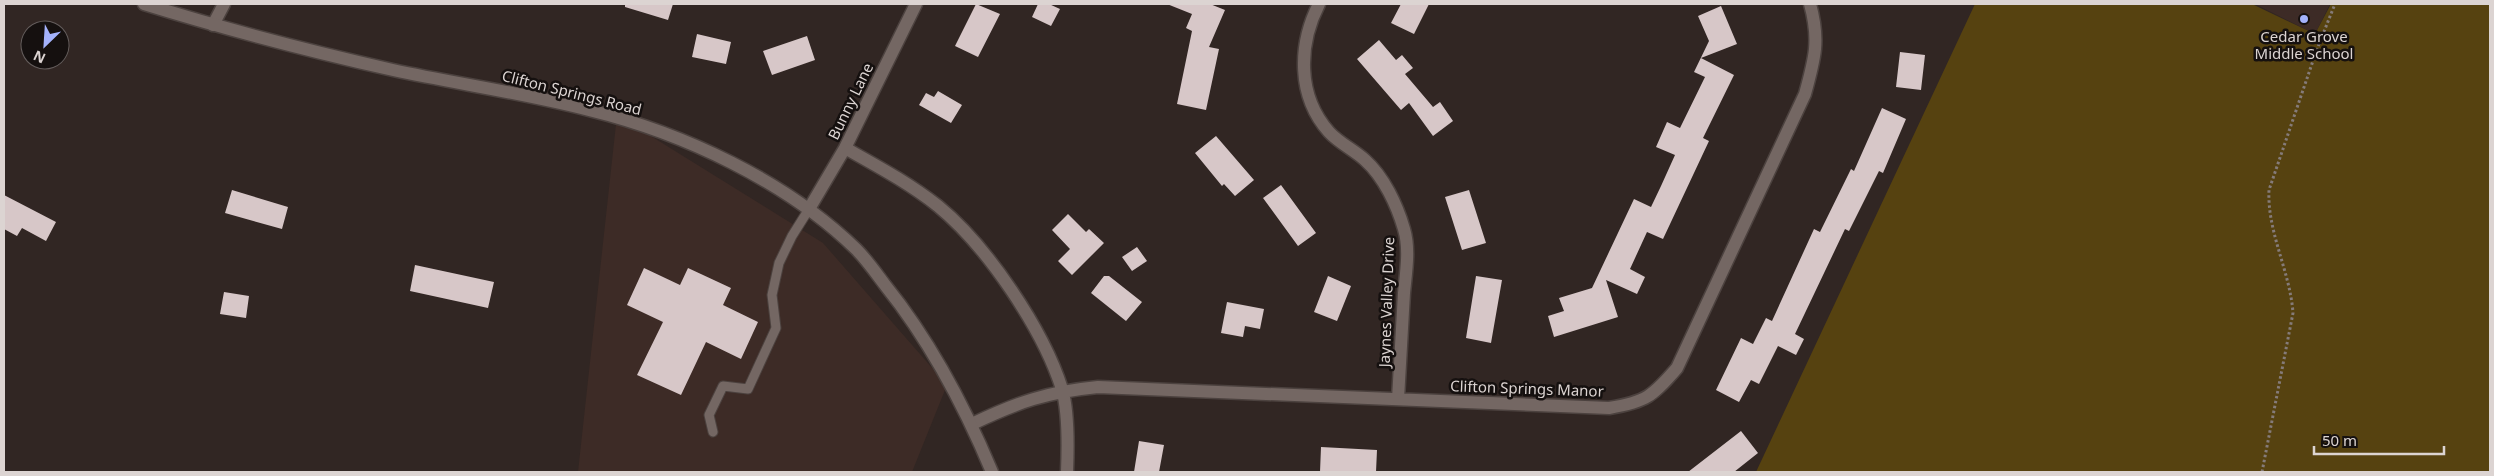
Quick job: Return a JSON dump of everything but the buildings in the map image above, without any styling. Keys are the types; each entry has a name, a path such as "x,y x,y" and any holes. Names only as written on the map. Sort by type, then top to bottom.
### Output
{"street":[{"name":"Clifton Springs Road","path":"144,4 214,25 391,69 591,110 662,132 736,165 810,210 857,250 898,302 937,357 972,424 992,472"},
{"path":"214,25 224,4"},
{"name":"Bunny Lane","path":"810,210 846,148 916,4"},
{"name":"Jaynes Valley Drive","path":"1319,4 1306,38 1304,61 1305,87 1320,119 1330,132 1366,161 1382,180 1395,205 1404,230 1407,255 1398,399"},
{"name":"Clifton Springs Manor","path":"972,424 1016,403 1062,390 1098,387 1609,408 1637,404 1660,388 1677,368 1805,94 1814,61 1816,27 1810,4"},
{"path":"846,148 912,187 939,207 970,238 1010,286 1042,344 1062,390 1068,446 1067,472"}],"lane":[{"path":"713,432 709,415 723,386 748,389 776,328 772,295 779,263 792,236 810,210"}],"path":[{"path":"2262,472 2293,313 2292,290 2268,211 2269,190 2317,49 2335,4"}],"shaded area":[{"path":"1975,4 2252,4 2315,34 2331,4 2490,4 2490,472 1756,472"},
{"name":"Cedar Grove Middle School","path":"2255,4 2330,4 2315,34"},
{"path":"617,115 823,243 947,385 912,472 578,472"}],"place":[{"name":"Cedar Grove Middle School","path":"2304,19"}]}
